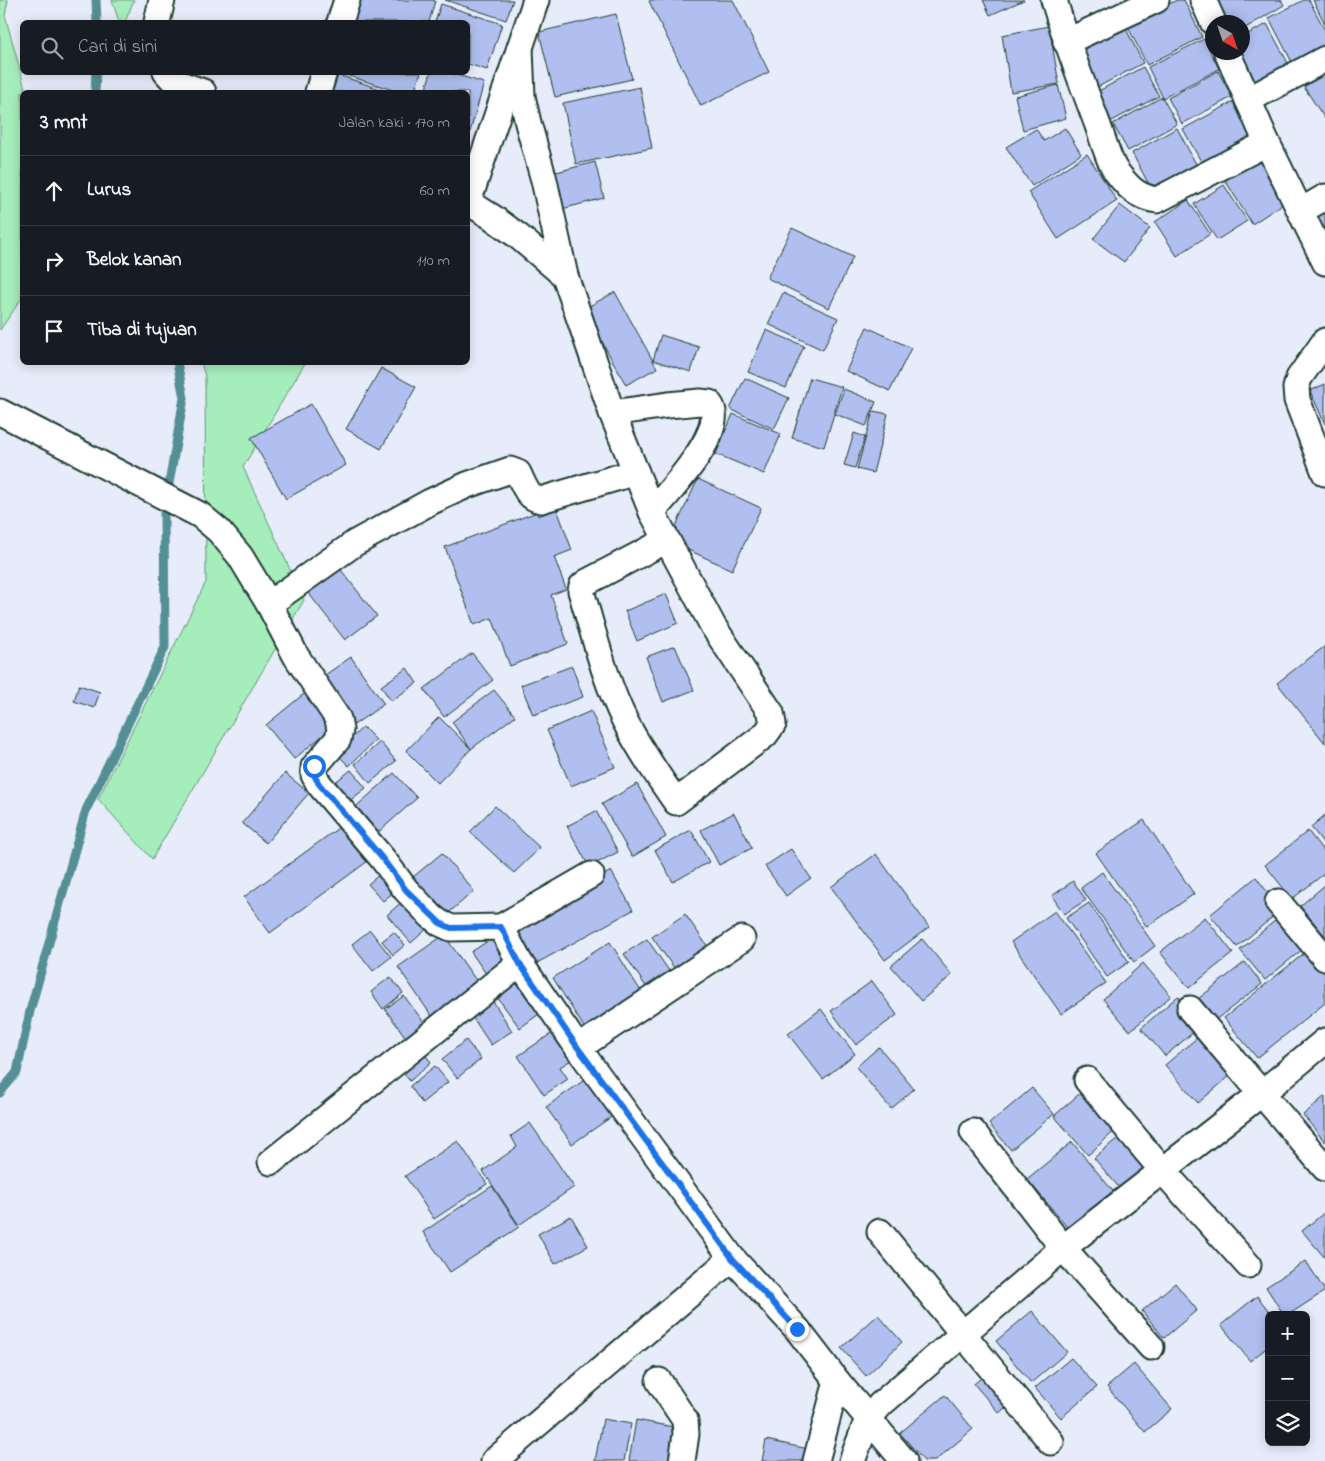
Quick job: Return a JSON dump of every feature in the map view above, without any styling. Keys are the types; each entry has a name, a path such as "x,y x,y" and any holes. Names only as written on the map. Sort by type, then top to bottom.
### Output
{"street":[{"path":"157,20 162,0"},
{"path":"341,20 348,0"},
{"path":"1054,0 1066,42 1114,168 1138,195 1157,200 1267,143"},
{"path":"1066,42 1156,0"},
{"path":"1203,0 1210,15"},
{"path":"470,196 520,48 541,3"},
{"path":"520,48 522,96 544,180 565,276 612,413 652,512 667,540 713,626 771,713 773,724 765,735 676,802 648,762 625,720 608,680 581,591 582,586 587,582 667,540"},
{"path":"1248,100 1325,59"},
{"path":"1230,60 1267,143 1325,262"},
{"path":"169,75 175,82 197,90"},
{"path":"319,90 323,75"},
{"path":"1301,211 1325,198"},
{"path":"470,203 518,236 565,276"},
{"path":"1325,341 1299,378 1296,388 1297,400 1325,473"},
{"path":"612,413 700,402 709,403 713,408 714,419 706,440 694,462 652,512"},
{"path":"0,412 200,515 219,531 240,556 269,604 296,656 338,719 340,730 338,739 314,766 314,775 319,784 382,858 406,890 440,923 451,928 501,927 591,875"},
{"path":"269,604 355,543 430,502 467,485 510,470 515,471 518,473 528,494 534,499 541,500 636,472"},
{"path":"1278,902 1325,958"},
{"path":"501,927 520,964 578,1048 732,1258 797,1329 837,1381 904,1461"},
{"path":"578,1048 742,939"},
{"path":"271,1162 520,964"},
{"path":"1190,1009 1325,1168"},
{"path":"852,1461 868,1419 881,1404 1064,1248 1262,1093 1325,1041"},
{"path":"1087,1080 1162,1170 1248,1266"},
{"path":"973,1132 1064,1248 1150,1347"},
{"path":"880,1232 1050,1442"},
{"path":"494,1461 732,1258"},
{"path":"659,1381 684,1420 686,1434 682,1461"},
{"path":"816,1461 837,1381"}],"green space":[{"path":"0,0 8,0 5,15 25,90 20,90 20,301 0,330"},
{"path":"112,0 134,0 126,20 118,20"},
{"path":"202,365 304,365 243,467 304,600 152,859 98,799 206,582 205,376"}],"building":[{"path":"355,0 435,1 430,20 349,20"},
{"path":"445,0 513,0 506,20"},
{"path":"733,0 769,72 701,106 649,1"},
{"path":"983,0 1024,0 990,15"},
{"path":"1177,0 1184,0 1202,37 1147,65 1127,25"},
{"path":"1212,0 1281,0 1284,5 1250,25 1250,15 1222,15"},
{"path":"1304,0 1309,0 1325,30 1325,46 1293,64 1269,18"},
{"path":"1313,0 1325,0 1325,24"},
{"path":"441,4 502,24 487,70 470,65 470,20 436,20"},
{"path":"616,14 632,79 555,97 539,32"},
{"path":"1267,24 1288,63 1251,83 1238,60 1250,60 1250,33"},
{"path":"1049,26 1059,84 1011,92 1002,35"},
{"path":"1125,27 1143,63 1094,89 1075,52"},
{"path":"1204,39 1205,60 1214,60 1219,69 1163,98 1148,67"},
{"path":"1143,67 1159,96 1110,122 1095,93"},
{"path":"1218,71 1232,97 1182,124 1168,98"},
{"path":"1325,73 1325,119 1304,87"},
{"path":"338,75 383,90 333,90"},
{"path":"346,75 420,75 415,90 393,90"},
{"path":"430,75 457,75 484,83 470,132 470,90 426,90"},
{"path":"1058,85 1066,118 1023,130 1015,96"},
{"path":"640,87 652,148 576,164 563,103"},
{"path":"1162,97 1177,124 1128,151 1113,124"},
{"path":"1233,102 1252,139 1203,165 1183,129"},
{"path":"1065,128 1081,154 1032,186 1006,147 1036,129 1044,141"},
{"path":"1177,128 1198,168 1153,192 1132,153"},
{"path":"1087,154 1117,201 1058,239 1028,192"},
{"path":"1259,159 1286,202 1252,224 1225,180"},
{"path":"595,162 604,198 558,210 549,174"},
{"path":"1224,185 1247,221 1217,240 1194,204"},
{"path":"1188,200 1210,234 1177,256 1155,222"},
{"path":"1325,201 1325,243 1311,208"},
{"path":"1120,205 1150,228 1124,262 1093,239"},
{"path":"792,228 853,257 829,308 767,278"},
{"path":"615,292 657,368 626,385 584,309"},
{"path":"783,293 838,318 823,350 768,324"},
{"path":"867,327 911,348 890,391 846,371"},
{"path":"766,330 804,346 786,388 748,372"},
{"path":"661,335 699,347 691,372 653,360"},
{"path":"381,368 416,387 381,449 346,429"},
{"path":"745,378 789,398 774,429 730,409"},
{"path":"810,378 842,387 824,447 792,438"},
{"path":"1325,384 1325,424 1310,391"},
{"path":"844,389 876,402 866,426 835,414"},
{"path":"311,404 346,465 286,499 251,438"},
{"path":"873,411 888,414 873,473 857,469"},
{"path":"733,414 781,434 764,474 716,454"},
{"path":"854,433 865,437 855,468 844,465"},
{"path":"698,479 761,508 732,570 669,541"},
{"path":"557,509 572,550 554,557 566,589 551,595 568,644 510,666 492,618 474,625 445,547 537,512 538,516"},
{"path":"338,566 377,616 345,640 306,590"},
{"path":"666,594 678,623 637,641 625,611"},
{"path":"675,646 694,690 663,702 646,657"},
{"path":"1325,646 1325,743 1277,683"},
{"path":"472,653 493,680 444,717 424,689"},
{"path":"351,657 384,704 348,729 315,682"},
{"path":"572,666 583,697 533,715 521,685"},
{"path":"407,668 417,683 391,701 381,686"},
{"path":"79,685 100,692 94,708 74,701"},
{"path":"494,690 515,716 471,749 452,722"},
{"path":"305,693 333,727 294,759 266,725"},
{"path":"591,711 615,767 571,786 547,730"},
{"path":"439,717 471,749 438,783 406,751"},
{"path":"363,727 376,740 349,766 336,753"},
{"path":"380,742 396,761 370,783 355,764"},
{"path":"351,770 366,788 344,805 330,786"},
{"path":"285,773 309,793 266,843 242,823"},
{"path":"394,773 417,798 373,837 351,811"},
{"path":"637,784 666,837 632,857 602,804"},
{"path":"495,806 540,848 514,873 470,832"},
{"path":"596,811 618,852 589,867 567,826"},
{"path":"734,813 752,848 719,865 701,830"},
{"path":"1325,815 1325,845 1311,827"},
{"path":"1144,820 1194,894 1147,927 1096,853"},
{"path":"341,826 368,861 270,933 244,897"},
{"path":"691,830 709,862 673,882 655,850"},
{"path":"1308,831 1325,853 1325,873 1292,899 1265,865"},
{"path":"791,849 811,878 786,896 765,866"},
{"path":"442,853 474,891 445,916 413,877"},
{"path":"876,854 929,927 885,960 831,887"},
{"path":"611,871 633,910 528,968 506,930"},
{"path":"1102,872 1155,946 1134,962 1081,888"},
{"path":"381,873 395,891 383,901 368,884"},
{"path":"1256,877 1281,910 1237,947 1210,915"},
{"path":"1073,881 1086,900 1064,914 1052,896"},
{"path":"1325,885 1325,936 1300,906"},
{"path":"406,898 430,926 411,943 387,915"},
{"path":"1089,903 1129,962 1107,977 1066,918"},
{"path":"1055,911 1106,983 1061,1014 1011,942"},
{"path":"685,914 710,950 677,972 652,937"},
{"path":"1283,914 1309,944 1265,980 1240,950"},
{"path":"1205,917 1233,953 1189,988 1160,952"},
{"path":"370,930 391,957 373,971 352,944"},
{"path":"394,932 405,945 393,955 382,941"},
{"path":"444,935 480,986 433,1018 398,967"},
{"path":"491,939 508,965 489,978 471,952"},
{"path":"647,939 672,975 649,991 624,954"},
{"path":"922,939 952,975 921,1001 891,966"},
{"path":"610,942 642,993 585,1029 553,978"},
{"path":"1307,951 1325,974 1325,1003 1257,1058 1224,1018"},
{"path":"1245,962 1262,984 1214,1021 1198,999"},
{"path":"1143,963 1171,996 1130,1031 1103,999"},
{"path":"510,975 539,1014 520,1028 491,989"},
{"path":"390,977 403,993 383,1009 371,992"},
{"path":"872,981 897,1015 856,1045 831,1011"},
{"path":"404,996 426,1025 407,1039 385,1009"},
{"path":"1178,996 1202,1025 1165,1056 1141,1028"},
{"path":"491,998 512,1031 491,1045 469,1012"},
{"path":"821,1009 855,1054 823,1079 788,1034"},
{"path":"561,1027 579,1055 560,1067 568,1079 544,1095 518,1056"},
{"path":"1204,1032 1237,1070 1198,1103 1165,1065"},
{"path":"466,1040 481,1059 457,1078 442,1059"},
{"path":"417,1045 431,1062 410,1081 396,1065"},
{"path":"879,1047 914,1089 891,1109 856,1067"},
{"path":"435,1066 448,1082 422,1103 410,1086"},
{"path":"593,1074 620,1111 572,1144 546,1107"},
{"path":"1032,1088 1054,1114 1011,1150 989,1124"},
{"path":"1086,1088 1119,1127 1088,1155 1054,1116"},
{"path":"1325,1096 1325,1142 1303,1115"},
{"path":"530,1123 574,1187 519,1225 483,1171 517,1147 511,1136"},
{"path":"1125,1132 1153,1166 1122,1191 1094,1158"},
{"path":"458,1141 487,1184 434,1219 405,1176"},
{"path":"1072,1142 1113,1191 1068,1228 1027,1179"},
{"path":"492,1186 519,1227 450,1272 423,1232"},
{"path":"1325,1212 1325,1258 1302,1231"},
{"path":"571,1216 588,1246 555,1264 538,1234"},
{"path":"1306,1261 1325,1291 1294,1311 1281,1311 1266,1287"},
{"path":"1175,1283 1197,1310 1164,1338 1142,1311"},
{"path":"1257,1296 1269,1311 1265,1311 1265,1349 1250,1361 1221,1325"},
{"path":"1032,1311 1067,1352 1031,1383 996,1341"},
{"path":"878,1315 902,1342 866,1376 841,1348"},
{"path":"1071,1358 1097,1387 1061,1418 1035,1388"},
{"path":"1134,1364 1172,1409 1145,1432 1107,1387"},
{"path":"986,1374 1011,1403 999,1413 974,1384"},
{"path":"945,1395 973,1429 935,1461 924,1461 900,1433"},
{"path":"603,1419 631,1424 624,1461 595,1461"},
{"path":"636,1420 679,1428 673,1461 629,1461"},
{"path":"766,1440 813,1450 811,1461 762,1461"}],"waterway":[{"path":"96,0 97,20"},
{"path":"95,90 96,75"},
{"path":"0,1093 17,1072 30,1011 86,810 165,647 164,512 184,398 178,365"}],"route":[{"path":"314,766 314,775 319,784 382,858 406,890 431,916 451,928 501,927 520,964 578,1048 732,1258 797,1329"}]}
